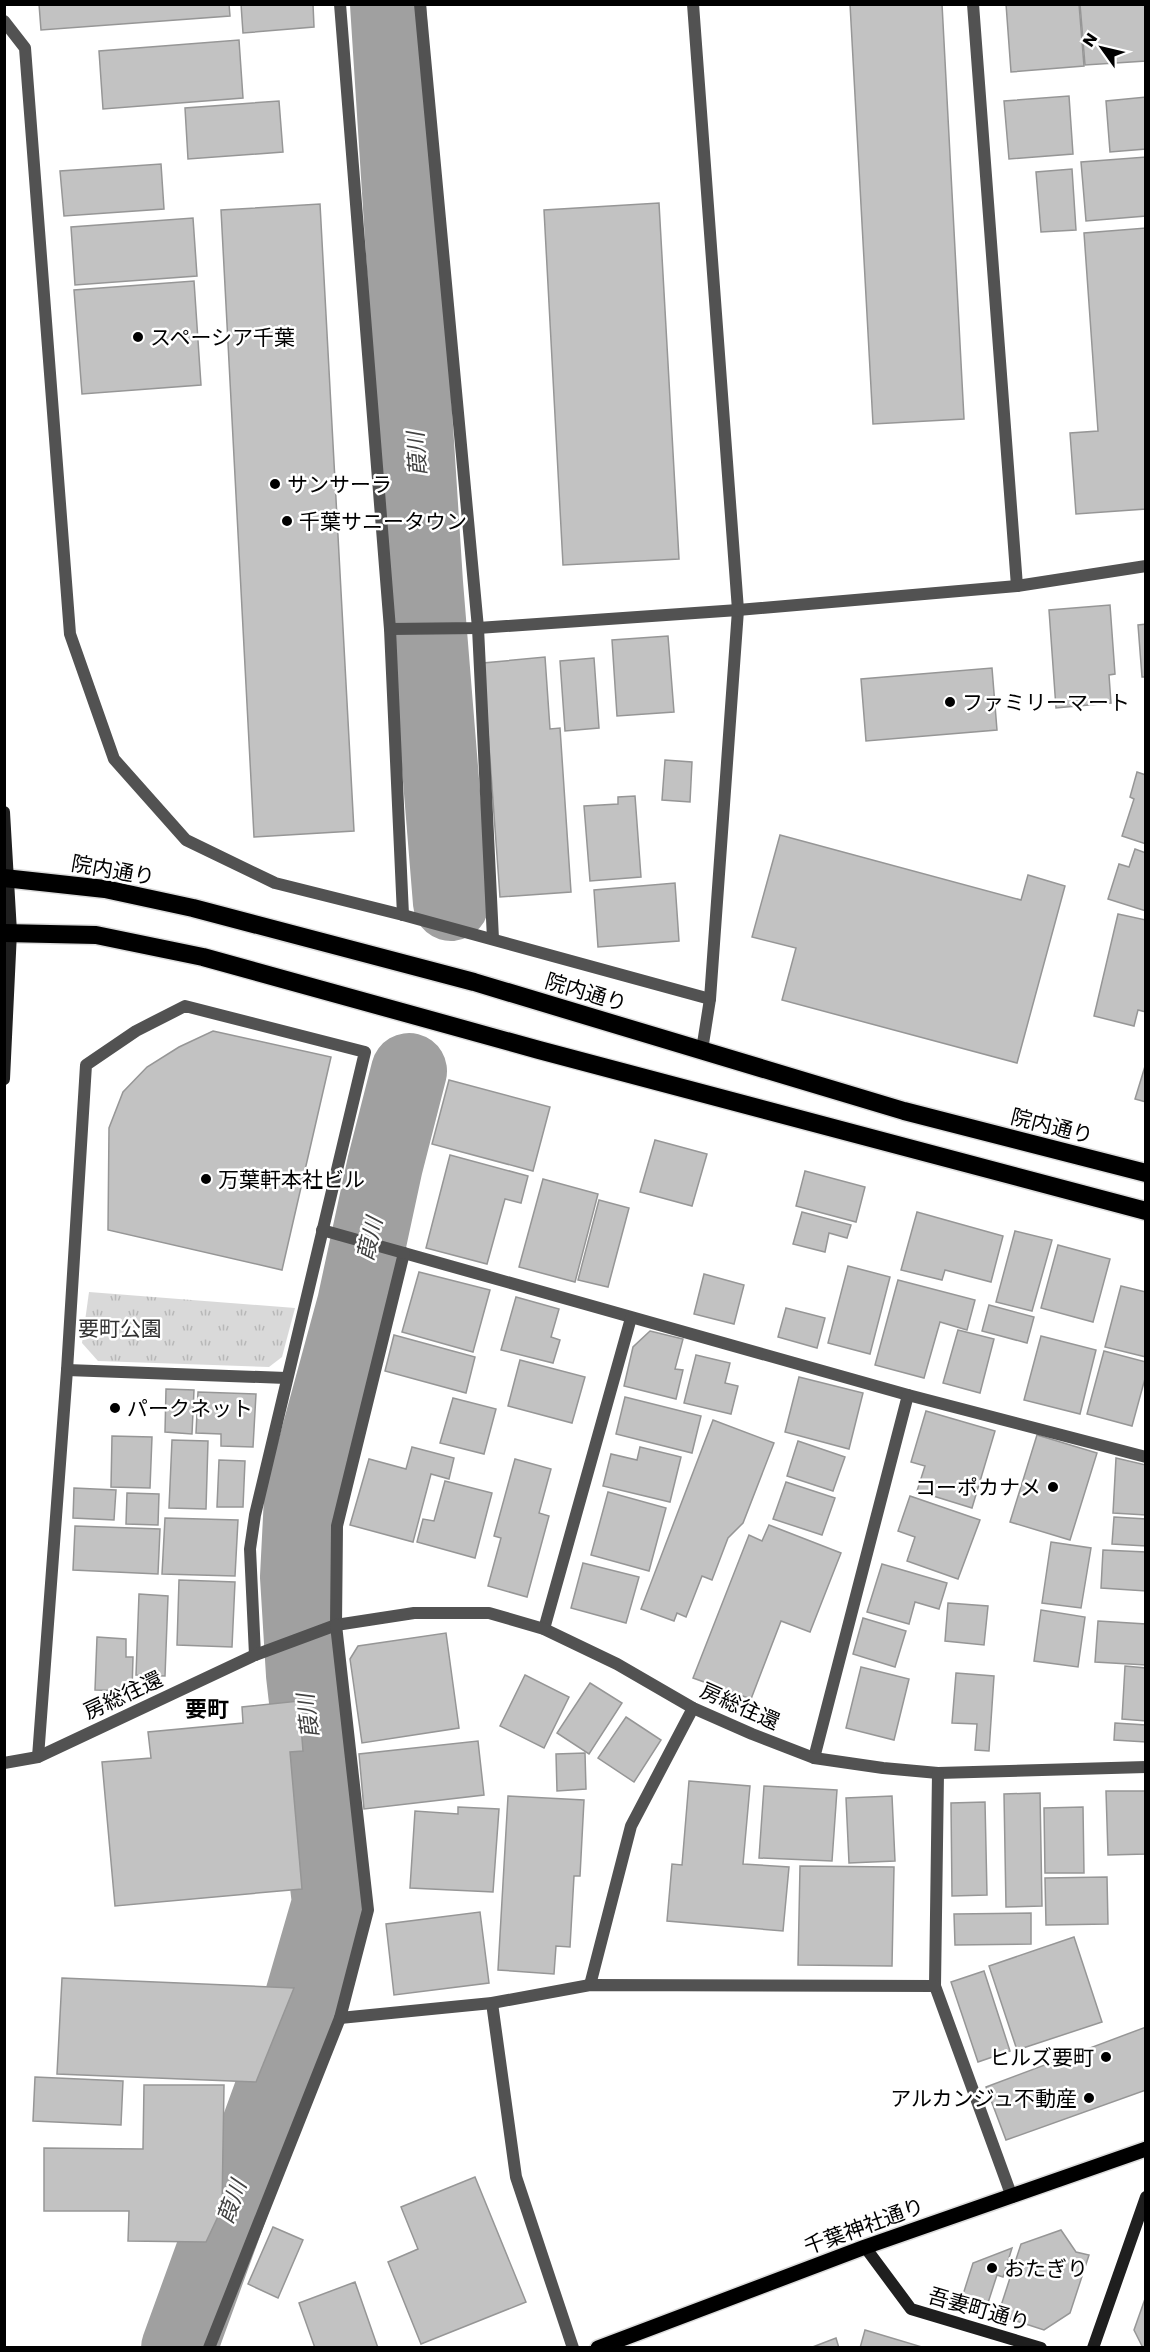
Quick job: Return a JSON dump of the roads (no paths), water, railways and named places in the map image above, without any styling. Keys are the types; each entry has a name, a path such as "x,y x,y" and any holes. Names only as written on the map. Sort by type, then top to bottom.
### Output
{"highway":[{"name":"院内通り","path":"6,878 105,889 193,908 474,982 904,1111 1146,1173"},
{"path":"8,932 96,935 203,957 539,1050 1146,1211"}],"main road":[{"name":"千葉神社通り","path":"598,2348 865,2247 1146,2149"}],"street":[{"path":"340,4 390,629 404,915"},
{"path":"420,4 478,628 493,939"},
{"path":"693,4 738,610 710,999 702,1050"},
{"path":"973,4 1017,586"},
{"path":"4,21 25,48 70,634 114,759 186,840 275,883 404,915 710,999"},
{"path":"390,629 478,628 738,610 1017,586 1146,566"},
{"path":"4,812 8,932 4,1079"},
{"path":"38,1757 67,1370 86,1065 136,1031 185,1006 365,1052 255,1515 250,1549 255,1655"},
{"path":"322,1230 908,1395 1146,1457"},
{"path":"209,2348 340,2018 368,1910 332,1627 337,1526 404,1253"},
{"path":"544,1629 631,1318"},
{"path":"67,1370 286,1378"},
{"path":"814,1758 908,1395"},
{"name":"房総往還","path":"4,1763 38,1757 255,1655 332,1627 414,1613 489,1613 544,1629 617,1664 693,1708 814,1758 938,1773 1146,1767"},
{"path":"590,1985 631,1826 693,1708"},
{"path":"938,1773 935,1986 1012,2197"},
{"path":"340,2018 492,2003 590,1985 935,1986"},
{"path":"492,2003 516,2176 573,2348"},
{"path":"1093,2348 1146,2197"},
{"name":"吾妻町通り","path":"865,2247 911,2309 1041,2348"}],"waterway":[{"name":"葭川","path":"388,4 425,583 451,903"},
{"name":"葭川","path":"179,2348 288,2048 330,1903 304,1675 298,1577 302,1498 355,1304 385,1165 409,1071"}],"place":[{"name":"スペーシア千葉","path":"138,337"},
{"name":"サンサーラ","path":"275,484"},
{"name":"千葉サニータウン","path":"287,521"},
{"name":"ファミリーマート","path":"950,702"},
{"name":"万葉軒本社ビル","path":"206,1179"},
{"name":"パークネット","path":"115,1408"},
{"name":"コーポカナメ","path":"1053,1487"},
{"name":"ヒルズ要町","path":"1106,2057"},
{"name":"アルカンジュ不動産","path":"1089,2098"},
{"name":"おたぎり","path":"992,2268"}],"district":[{"name":"要町","path":"207,1709"}],"park label":[{"name":"要町公園","path":"120,1328"}]}
